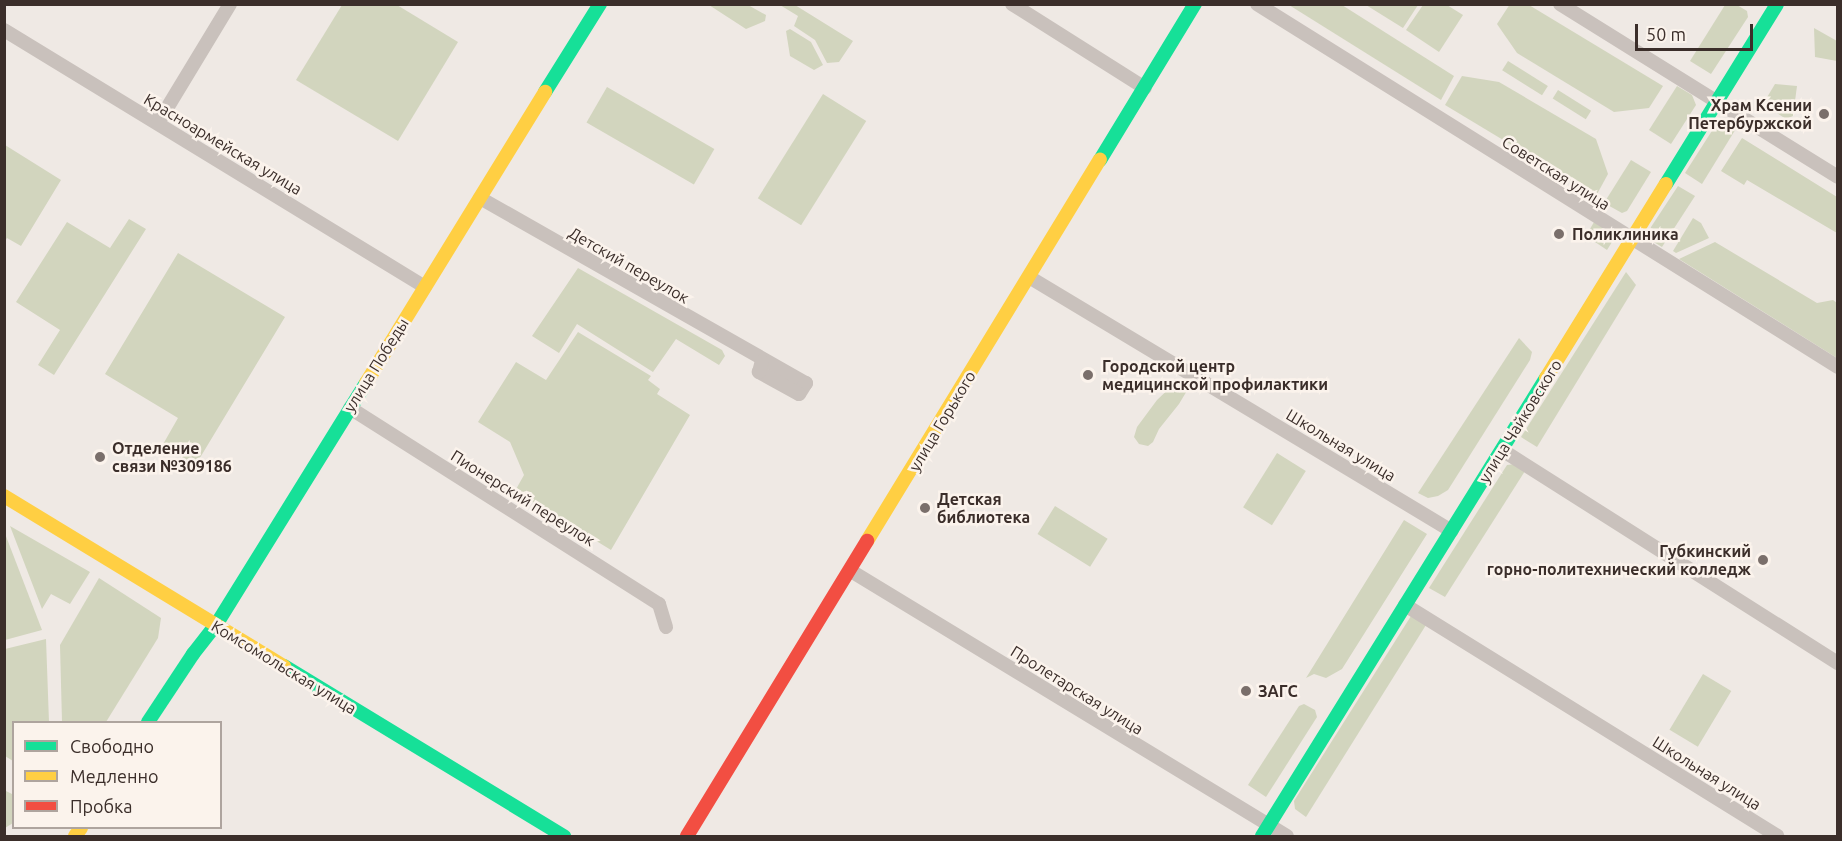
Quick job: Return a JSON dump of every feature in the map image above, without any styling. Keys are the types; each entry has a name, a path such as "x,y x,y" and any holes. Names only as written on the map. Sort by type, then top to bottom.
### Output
{"street":[{"path":"158,123 230,4"},
{"name":"улица Победы","path":"149,721 193,654 216,625 600,4"},
{"path":"1012,4 1145,88"},
{"name":"улица Горького","path":"687,837 1195,4"},
{"name":"Советская улица","path":"1257,4 1838,367"},
{"path":"1560,4 1838,177"},
{"name":"улица Чайковского","path":"1265,831 1777,4"},
{"name":"Красноармейская улица","path":"4,30 425,287"},
{"name":"Детский переулок","path":"480,198 762,361"},
{"name":"Школьная улица","path":"1029,277 1451,531"},
{"name":"Пионерский переулок","path":"350,408 659,604 666,627"},
{"path":"1502,450 1838,663"},
{"name":"Комсомольская улица","path":"4,496 564,837"},
{"name":"Пролетарская улица","path":"851,571 1265,831 1287,837"},
{"name":"Школьная улица","path":"1405,605 1777,837"}],"green space":[{"path":"1510,4 1529,5 1663,86 1649,108 1614,112 1517,53 1497,24"},
{"path":"342,5 397,5 458,42 398,141 296,80"},
{"path":"709,5 748,5 766,15 765,21 746,29"},
{"path":"780,5 795,5 853,41 839,62 827,63 815,40 794,26 798,16"},
{"path":"1289,5 1342,5 1454,76 1441,100"},
{"path":"1366,5 1418,5 1403,28"},
{"path":"1423,5 1447,5 1463,15 1439,52 1406,30"},
{"path":"1725,5 1737,5 1747,11 1748,17 1711,74 1690,61"},
{"path":"1814,28 1837,41 1837,61 1815,57"},
{"path":"790,29 811,42 823,65 814,70 790,56 786,31"},
{"path":"1508,61 1548,86 1542,95 1502,70"},
{"path":"1462,76 1499,82 1596,139 1608,174 1596,196 1445,105"},
{"path":"1775,84 1797,86 1793,116 1786,119 1769,108 1766,99"},
{"path":"1677,86 1692,95 1696,105 1671,144 1649,130"},
{"path":"607,87 714,149 694,185 586,123"},
{"path":"1558,90 1591,111 1586,119 1553,98"},
{"path":"823,94 866,121 801,225 758,198"},
{"path":"1723,121 1730,121 1737,127 1702,184 1685,173 1715,126"},
{"path":"1742,138 1837,197 1837,233 1747,180 1744,185 1721,171"},
{"path":"5,145 61,180 21,246 7,238 5,241"},
{"path":"1631,160 1651,172 1627,211 1622,213 1604,203"},
{"path":"1678,186 1695,196 1662,247 1652,241 1649,235 1651,227"},
{"path":"1693,218 1701,223 1709,238 1676,253 1673,251"},
{"path":"129,219 146,229 54,375 38,365 60,330 16,302 67,222 110,248"},
{"path":"1594,222 1611,232 1612,242 1607,250 1586,236"},
{"path":"1715,242 1817,303 1833,300 1837,303 1837,358 1679,259"},
{"path":"178,253 285,317 195,466 162,446 178,418 105,374"},
{"path":"578,268 722,350 725,356 719,365 676,339 653,372 577,324 559,353 532,336"},
{"path":"1626,272 1636,285 1537,447 1521,437"},
{"path":"578,332 651,376 648,380 660,389 657,394 690,415 611,550 515,491 524,475 510,442 478,422 516,362 546,380"},
{"path":"1519,338 1532,352 1530,360 1448,490 1438,496 1428,498 1418,493"},
{"path":"1177,381 1188,389 1179,404 1159,429 1153,442 1148,446 1139,444 1134,437 1137,427 1157,400"},
{"path":"1277,453 1306,471 1272,525 1243,507"},
{"path":"1515,464 1525,471 1445,597 1429,588 1507,465"},
{"path":"1055,506 1108,539 1090,567 1038,534"},
{"path":"1404,520 1427,534 1342,669 1326,678 1314,674 1306,678"},
{"path":"10,526 90,572 70,604 51,594 42,609"},
{"path":"4,531 42,630 5,640 4,640"},
{"path":"99,578 161,618 158,638 107,721 62,721 60,645"},
{"path":"1411,616 1426,625 1306,817 1295,809 1294,801"},
{"path":"46,639 49,721 12,721 12,760 5,756 5,649"},
{"path":"1703,674 1731,691 1698,747 1670,730"},
{"path":"1304,704 1315,710 1317,717 1266,797 1248,785 1299,706"},
{"path":"4,790 12,794 12,824 5,828"}],"traffic: fast":[{"path":"545,92 600,4"},
{"path":"1100,160 1195,4"},
{"path":"1666,184 1777,4"},
{"path":"1262,836 1546,378"},
{"path":"149,721 193,654 216,625 366,383"},
{"path":"284,666 564,836"}],"traffic: slow":[{"path":"366,383 545,92"},
{"path":"867,541 1100,160"},
{"path":"1546,378 1666,184"},
{"path":"4,496 284,666"},
{"path":"75,836 80,829"}],"traffic: jam":[{"path":"687,836 867,541"}],"place":[{"name":"Храм Ксении Петербуржской","path":"1824,114"},
{"name":"Поликлиника","path":"1559,234"},
{"name":"Городской центр медицинской профилактики","path":"1088,375"},
{"name":"Отделение связи №309186","path":"100,457"},
{"name":"Детская библиотека","path":"925,508"},
{"name":"Губкинский горно-политехнический колледж","path":"1763,560"},
{"name":"ЗАГС","path":"1246,691"}]}
